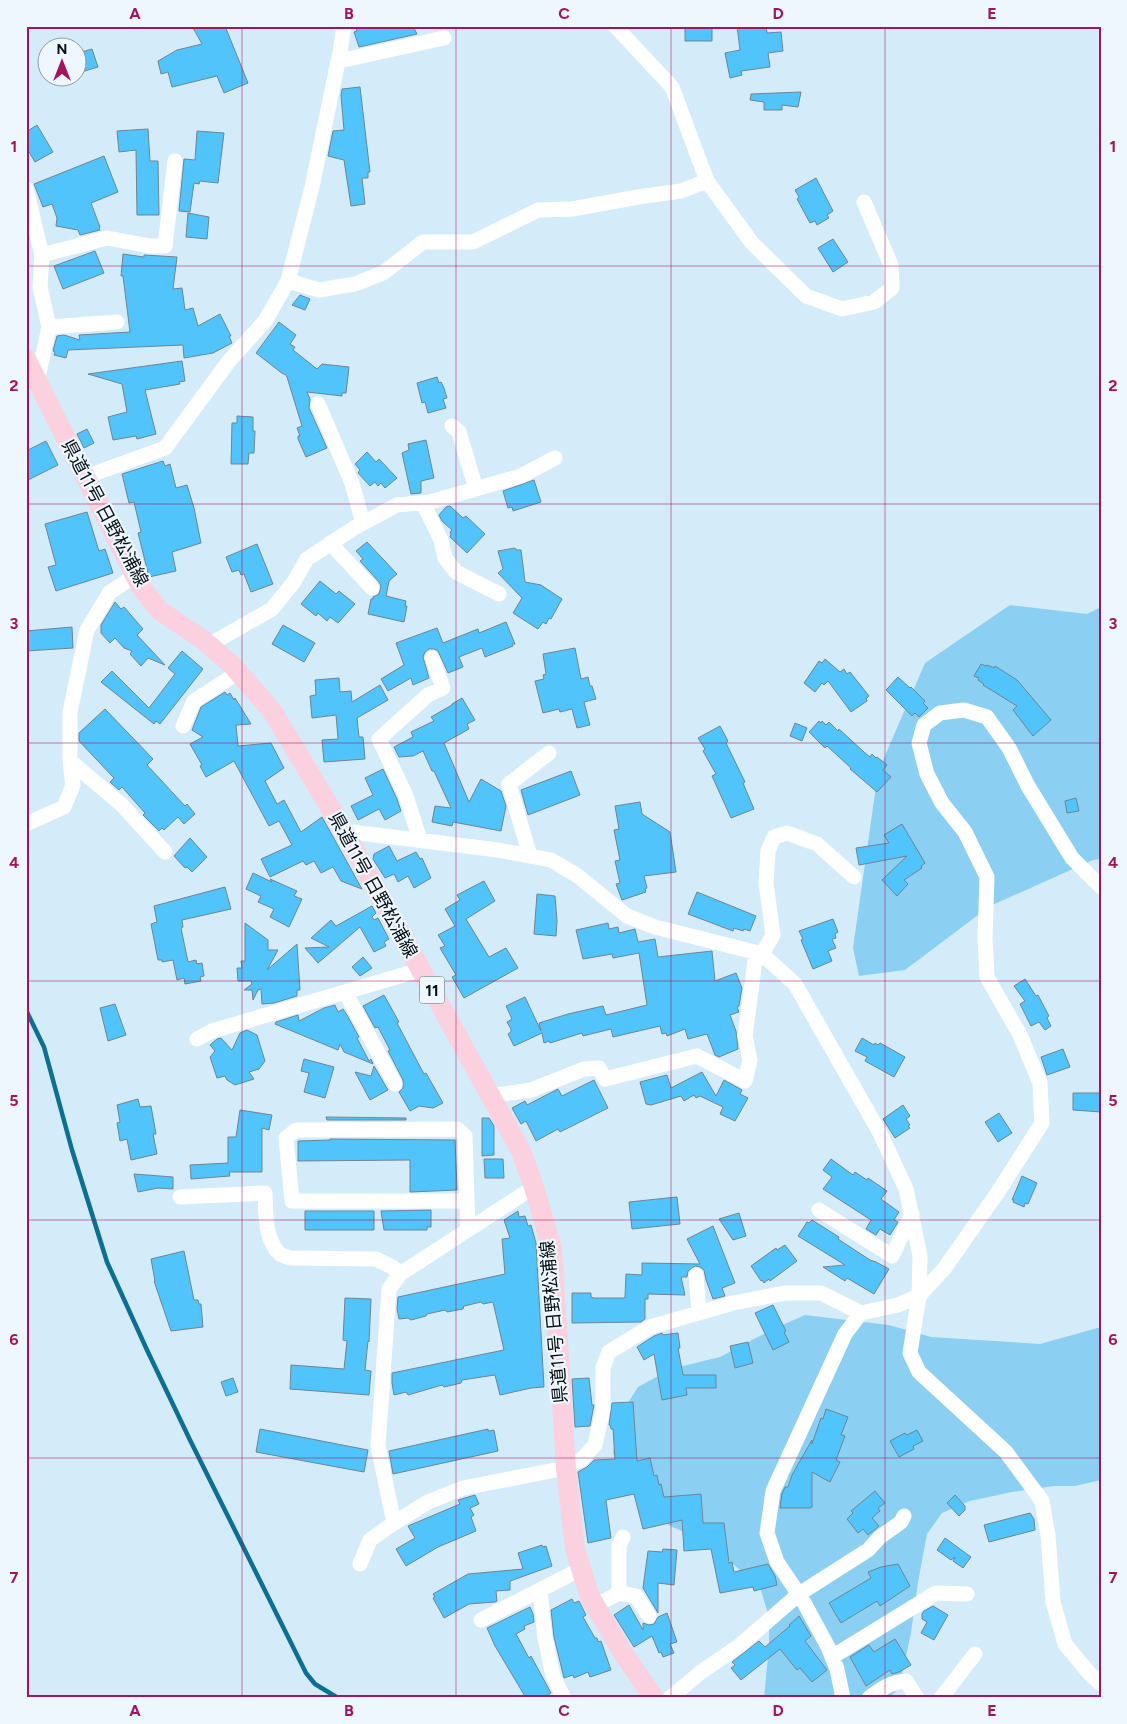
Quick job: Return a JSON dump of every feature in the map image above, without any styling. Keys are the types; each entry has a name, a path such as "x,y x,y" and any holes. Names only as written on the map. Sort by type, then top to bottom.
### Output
{"main road":[{"name":"県道11号 日野松浦線","path":"26,359 141,587 160,611 209,645 239,672 272,711 344,831 521,1151 534,1187 552,1249 566,1468 575,1550 590,1597 623,1654 654,1698"}],"street":[{"path":"85,477 165,448 229,360 265,321 288,281 312,187 344,26"},
{"path":"615,26 672,87 707,181 752,243 806,296 842,309 874,302 892,288 891,265 864,202"},
{"path":"338,61 444,38"},
{"path":"42,255 107,238 150,246 166,246 175,161"},
{"path":"288,281 318,290 355,284 384,274 423,242 473,242 538,210 572,209 681,191 707,181"},
{"path":"26,189 42,255 40,287 49,328 37,382"},
{"path":"49,328 117,322"},
{"path":"318,404 352,483 363,523"},
{"path":"452,426 459,432 476,489"},
{"path":"209,645 272,610 293,583 307,558 363,523 397,505 424,503 521,476 555,458"},
{"path":"424,503 441,540 444,558 456,572 499,594"},
{"path":"330,543 372,588"},
{"path":"26,824 64,807 73,785 70,761 70,712 87,630 110,592 135,576"},
{"path":"420,840 406,796 379,739 428,695 443,688 432,658"},
{"path":"183,726 194,702 239,672"},
{"path":"360,1564 370,1540 428,1502 463,1488 566,1468 582,1459 595,1445 603,1409 603,1368 609,1352 650,1327 733,1303 785,1293 821,1293 860,1312 898,1305 919,1296 949,1261 998,1192 1042,1122 1040,1082 1020,1035 987,977 985,938 987,877 965,832 942,803 927,774 919,744 924,725 940,713 964,710 987,717 1009,748 1028,786 1072,858 1101,886"},
{"path":"530,856 509,784 549,753"},
{"path":"70,761 121,804 165,852"},
{"path":"344,831 498,850 551,860 578,876 627,916 655,927 759,954 794,984 880,1132 906,1189 920,1256 919,1296 910,1353 920,1372 1006,1452 1042,1501 1048,1535 1052,1602 1065,1644 1089,1673 1101,1684"},
{"path":"490,1096 531,1090 584,1069 599,1068 605,1079 697,1056 745,1081 750,1060 745,1036 759,954 774,935 766,883 768,851 774,838 787,833 817,844 837,864 854,877"},
{"path":"197,1039 212,1031 420,970"},
{"path":"345,992 395,1084"},
{"path":"467,1201 292,1201 286,1138 296,1130 457,1129 465,1136 468,1230"},
{"path":"394,1523 378,1446 389,1289 400,1274 534,1187"},
{"path":"180,1197 265,1193 268,1230 274,1246 281,1255 291,1258 376,1259 392,1267 400,1274"},
{"path":"819,1210 892,1256 912,1214"},
{"path":"696,1275 699,1313"},
{"path":"843,1698 837,1669 832,1656 799,1594 777,1562 767,1533 773,1490 845,1334 860,1312"},
{"path":"670,1698 702,1672 739,1646 799,1594 868,1550 880,1537 901,1522 904,1516"},
{"path":"619,1593 619,1546 622,1537"},
{"path":"481,1620 582,1569"},
{"path":"540,1590 545,1638 553,1676 564,1698"},
{"path":"596,1606 619,1593 636,1596 648,1616"},
{"path":"832,1656 936,1593 966,1594"},
{"path":"941,1698 975,1654"},
{"path":"869,1698 881,1688 897,1681 906,1681 917,1698"}],"shaded area":[{"path":"1010,605 1087,614 1101,607 1101,859 1093,860 990,906 905,970 859,976 853,948 878,772 925,663"},
{"path":"805,1315 889,1325 931,1337 1040,1344 1101,1327 1101,1480 1075,1486 1054,1486 1012,1492 970,1501 942,1513 927,1534 911,1633 899,1688 889,1698 764,1698 769,1647 769,1617 760,1587 706,1541 670,1526 622,1480 613,1453 617,1420 638,1387 671,1369 720,1357 771,1330"}],"building":[{"path":"192,26 225,26 248,83 224,93 217,76 172,87 168,72 161,74 158,61 177,50 202,44"},
{"path":"355,26 413,26 417,34 359,47 354,32 357,31"},
{"path":"712,26 712,41 685,41 685,27"},
{"path":"737,26 766,26 767,33 781,32 783,51 768,53 770,67 741,71 742,75 730,78 725,53 740,50"},
{"path":"92,49 98,67 88,70 88,50"},
{"path":"360,87 370,172 368,172 368,178 362,178 365,204 351,206 344,160 328,156 333,131 344,130 342,89"},
{"path":"801,92 798,107 782,105 782,110 764,110 764,102 750,100 751,94"},
{"path":"37,125 53,152 35,162 26,147 26,132"},
{"path":"148,129 150,161 158,161 159,215 137,215 136,150 119,152 117,131"},
{"path":"197,131 224,133 218,183 200,181 199,184 194,183 190,212 179,211 184,159 195,160"},
{"path":"104,156 118,192 91,203 100,230 80,235 78,230 56,226 57,218 52,204 43,207 34,184"},
{"path":"816,178 833,211 827,215 829,218 817,225 815,221 810,223 797,199 799,197 795,190"},
{"path":"188,213 209,217 207,239 186,237"},
{"path":"833,239 848,262 833,272 818,248"},
{"path":"95,251 104,273 63,289 54,266"},
{"path":"123,254 144,257 144,255 177,257 173,289 182,288 185,310 193,308 198,326 220,314 231,336 229,336 232,343 213,353 184,358 183,345 68,350 66,358 54,355 55,352 53,351 57,336 64,335 80,340 79,335 130,332 123,276 121,276"},
{"path":"300,295 310,299 305,310 292,305"},
{"path":"279,322 296,335 290,344 295,347 293,350 317,369 322,364 349,367 346,393 342,393 342,396 307,392 310,399 309,408 327,448 306,457 298,439 298,436 300,436 297,428 302,426 287,377 256,353"},
{"path":"182,361 185,381 179,382 180,384 145,390 156,434 137,439 136,436 113,440 108,417 127,412 122,384 88,374"},
{"path":"437,377 439,383 441,382 444,388 447,398 443,399 446,408 428,413 425,402 422,403 417,383"},
{"path":"237,416 253,417 253,431 255,431 254,453 249,453 248,464 231,464 232,423 237,423"},
{"path":"87,429 94,443 84,448 77,434"},
{"path":"426,440 434,478 421,481 421,493 411,494 402,453 409,450 408,444"},
{"path":"46,441 58,465 26,481 26,451"},
{"path":"367,452 376,462 379,459 397,478 385,488 381,483 378,486 375,482 370,486 358,473 360,470 355,464"},
{"path":"163,461 165,466 170,464 176,488 187,485 201,543 172,552 176,571 149,577 138,533 141,532 134,502 129,503 122,474"},
{"path":"534,480 541,502 513,511 512,507 508,508 503,491"},
{"path":"450,506 463,518 466,516 485,534 467,553 450,537 452,530 442,521 439,515 446,507"},
{"path":"87,512 99,551 105,549 113,573 56,591 48,567 56,565 45,524"},
{"path":"367,542 397,574 389,581 386,596 406,601 404,622 368,614 371,599 379,594 381,586 360,561 363,559 356,551"},
{"path":"257,544 273,584 251,592 244,574 241,575 239,570 232,572 226,557"},
{"path":"515,548 516,550 521,550 525,582 541,585 562,599 551,619 549,618 546,624 543,622 538,629 513,613 522,598 498,573 503,569 498,551"},
{"path":"320,581 336,594 339,591 355,604 338,623 330,617 327,621 318,613 316,616 301,604"},
{"path":"115,602 121,609 124,607 143,629 137,635 165,665 148,658 141,666 130,654 132,651 124,648 115,638 110,643 101,633 101,625"},
{"path":"506,622 515,644 512,644 513,646 485,657 482,648 459,657 463,667 448,673 438,651 429,649 423,657 429,678 413,685 411,678 388,691 381,679 404,665 396,643 437,628 443,643 478,629 479,633"},
{"path":"283,625 315,643 304,662 272,644"},
{"path":"72,627 73,648 26,651 26,631"},
{"path":"575,648 581,679 588,677 596,699 584,702 590,725 577,728 572,709 560,712 559,709 543,713 535,681 544,679 543,675 546,674 543,654"},
{"path":"182,651 203,669 160,724 156,721 154,724 101,682 112,671 149,708 175,674 168,668"},
{"path":"825,659 840,672 844,669 847,674 850,672 869,696 866,699 867,701 851,712 828,681 824,685 822,683 815,692 804,683 819,661 822,663"},
{"path":"981,664 994,668 995,666 1017,680 1051,720 1033,736 1013,710 1017,706 983,685 978,680 979,678 974,676"},
{"path":"898,677 925,701 923,703 928,708 919,717 915,713 912,716 886,690"},
{"path":"339,678 340,692 351,691 352,702 380,685 388,700 357,718 359,737 363,737 365,759 324,762 322,740 338,739 336,715 312,718 310,696 316,695 315,680"},
{"path":"225,692 227,695 230,693 234,700 235,698 251,724 236,725 238,746 271,743 284,768 265,781 277,804 284,800 301,832 322,817 362,889 341,881 333,867 321,873 314,861 306,865 303,861 270,877 261,859 292,845 279,821 269,826 234,761 206,777 200,766 202,765 190,744 203,737 192,730 201,707"},
{"path":"462,698 475,720 467,724 469,729 444,743 469,802 481,779 501,791 506,806 501,831 453,822 452,826 432,822 435,806 451,808 434,771 432,771 423,751 413,756 399,757 394,747 413,737 411,732 434,721 431,717"},
{"path":"105,709 153,759 147,765 185,806 187,804 195,814 184,824 178,817 164,830 162,828 159,831 143,815 145,813 122,787 119,790 110,782 114,778 79,741 79,733"},
{"path":"819,721 826,725 829,722 870,757 872,754 887,765 883,770 891,777 877,792 809,732"},
{"path":"795,723 807,728 802,741 790,736"},
{"path":"720,726 745,782 743,783 754,809 731,818 712,776 716,774 698,738"},
{"path":"383,769 401,811 385,820 379,809 358,820 351,806 373,795 365,778"},
{"path":"571,771 580,795 528,815 521,790"},
{"path":"1076,798 1079,811 1067,813 1065,801"},
{"path":"640,802 642,814 670,832 676,872 644,876 646,892 622,900 616,884 620,883 615,861 620,860 614,830 619,829 615,806"},
{"path":"902,824 925,863 921,866 922,868 904,880 908,884 897,896 882,880 907,856 859,865 856,848 889,843 884,835"},
{"path":"190,838 207,857 192,872 187,867 185,868 174,856"},
{"path":"389,846 397,861 416,852 420,859 422,858 431,878 414,888 408,876 398,882 394,874 385,878 373,859 374,854"},
{"path":"253,873 297,891 294,896 302,899 289,927 270,917 274,909 258,902 261,896 246,889"},
{"path":"484,881 495,901 466,919 489,957 506,948 518,968 464,998 452,977 456,975 440,948 445,946 438,935 455,926 445,909 460,900 457,895"},
{"path":"225,887 231,909 182,920 183,927 181,928 188,962 196,960 197,964 202,963 204,976 200,977 201,981 185,984 184,978 177,980 173,960 162,962 162,960 158,960 151,924 157,922 154,906"},
{"path":"697,892 756,916 750,931 734,928 733,931 688,914"},
{"path":"537,894 555,896 556,936 534,934"},
{"path":"372,906 376,913 372,917 374,920 378,918 389,939 384,942 386,946 374,952 360,927 318,963 305,948 329,947 311,938 331,920 336,926"},
{"path":"833,919 838,932 835,934 836,938 832,939 836,948 828,951 832,961 813,969 799,931"},
{"path":"245,923 268,940 268,950 278,950 267,970 297,944 300,990 297,990 297,996 274,1003 262,1004 261,989 258,990 253,1000 252,990 244,990 252,984 251,981 238,981 237,968 242,968 241,961 245,961"},
{"path":"608,923 609,929 618,927 619,933 635,929 638,942 655,939 658,957 712,951 715,981 736,973 742,988 739,1006 737,1007 739,1012 730,1015 736,1031 738,1049 719,1057 715,1055 707,1034 688,1039 685,1029 667,1036 666,1033 662,1034 660,1026 613,1037 611,1029 583,1036 582,1033 550,1043 549,1041 544,1043 542,1033 514,1046 508,1034 511,1032 511,1029 507,1022 512,1019 506,1006 525,997 541,1031 539,1023 568,1014 603,1006 606,1015 647,1005 639,953 613,958 612,954 583,959 576,930"},
{"path":"363,957 372,968 360,976 352,967"},
{"path":"1025,979 1036,996 1038,995 1049,1016 1047,1018 1051,1026 1045,1030 1039,1022 1031,1026 1020,1004 1025,1001 1014,986"},
{"path":"384,995 424,1074 426,1073 443,1103 433,1108 419,1106 410,1111 399,1092 403,1088 403,1080 378,1027 375,1028 363,1006"},
{"path":"115,1004 126,1035 108,1041 100,1008"},
{"path":"335,1005 338,1012 343,1009 347,1015 369,1061 371,1059 373,1064 344,1052 340,1044 338,1050 275,1024 298,1015 299,1021 324,1008"},
{"path":"247,1030 257,1035 265,1061 259,1069 249,1072 254,1079 235,1085 227,1080 225,1076 217,1078 210,1057 215,1051 210,1045 221,1038 232,1050 240,1033"},
{"path":"862,1038 874,1045 875,1043 878,1045 880,1043 905,1057 894,1077 865,1061 867,1057 855,1051"},
{"path":"1063,1049 1070,1067 1047,1075 1041,1057"},
{"path":"304,1059 334,1067 325,1098 304,1092 309,1073 301,1071"},
{"path":"374,1066 388,1090 370,1100 355,1072 371,1076"},
{"path":"702,1072 716,1096 724,1080 742,1090 740,1094 748,1098 735,1121 720,1114 723,1107 700,1096 696,1098 694,1095 684,1101 681,1096 651,1105 646,1104 640,1082 667,1075 671,1088"},
{"path":"594,1080 608,1108 560,1132 558,1129 536,1141 526,1121 521,1124 512,1108 525,1101 527,1105 558,1089 562,1096"},
{"path":"1073,1093 1101,1093 1101,1112 1073,1110"},
{"path":"138,1099 140,1107 151,1106 157,1154 131,1160 127,1139 120,1141 117,1123 120,1122 117,1105"},
{"path":"903,1105 910,1116 906,1119 910,1128 895,1138 883,1119"},
{"path":"240,1110 272,1115 269,1130 262,1128 262,1172 229,1172 230,1176 191,1179 190,1165 228,1163 228,1137 236,1137"},
{"path":"999,1113 1012,1133 998,1142 985,1122"},
{"path":"326,1117 406,1118 406,1120 327,1120"},
{"path":"482,1118 489,1118 494,1126 494,1155 482,1156"},
{"path":"330,1139 455,1140 457,1190 410,1192 410,1160 298,1161 298,1141"},
{"path":"484,1159 503,1159 504,1178 485,1178"},
{"path":"831,1159 853,1175 855,1172 867,1180 868,1178 887,1191 881,1199 899,1212 894,1220 898,1222 890,1235 880,1229 876,1235 866,1229 871,1220 823,1189 832,1177 823,1170"},
{"path":"134,1174 173,1177 173,1189 158,1188 138,1192"},
{"path":"1022,1176 1037,1183 1028,1204 1025,1203 1024,1207 1012,1200"},
{"path":"677,1197 680,1224 632,1229 629,1202"},
{"path":"431,1210 431,1227 427,1227 427,1230 384,1230 381,1211"},
{"path":"305,1211 374,1211 374,1230 305,1230"},
{"path":"518,1211 519,1217 525,1216 528,1226 531,1225 536,1243 544,1387 500,1395 495,1375 462,1380 461,1383 444,1387 442,1385 408,1395 406,1392 394,1395 392,1373 504,1350 493,1302 483,1304 481,1302 464,1306 463,1309 447,1312 445,1310 411,1320 408,1318 399,1319 397,1309 398,1297 505,1274 502,1239 510,1238 504,1220"},
{"path":"739,1213 746,1236 733,1240 719,1219"},
{"path":"812,1220 870,1260 889,1269 874,1294 847,1278 845,1281 823,1267 845,1265 798,1236 807,1222 809,1223"},
{"path":"713,1226 735,1283 722,1288 725,1296 713,1299 704,1270 695,1266 688,1271 687,1277 681,1277 685,1295 648,1294 648,1299 645,1299 645,1319 641,1322 572,1323 572,1293 591,1293 591,1297 594,1298 624,1298 626,1274 642,1275 642,1263 700,1264 687,1239"},
{"path":"785,1245 797,1261 770,1281 769,1279 764,1283 751,1266 776,1248 777,1250"},
{"path":"184,1251 194,1300 198,1300 199,1304 201,1304 203,1327 171,1331 154,1281 151,1259"},
{"path":"345,1298 371,1299 369,1342 365,1370 371,1371 369,1395 290,1389 291,1365 344,1369 347,1341 343,1340"},
{"path":"773,1305 786,1331 784,1332 789,1342 773,1350 755,1313"},
{"path":"662,1333 663,1335 678,1333 680,1348 678,1348 683,1375 716,1375 716,1388 686,1388 687,1395 662,1400 654,1354 644,1360 637,1347"},
{"path":"748,1342 753,1363 735,1368 730,1346"},
{"path":"233,1378 238,1392 226,1396 221,1382"},
{"path":"589,1378 592,1405 594,1405 590,1426 575,1427 572,1379"},
{"path":"633,1402 637,1461 650,1458 654,1476 657,1475 664,1497 701,1494 703,1523 724,1523 729,1563 732,1562 734,1572 768,1564 775,1576 777,1585 754,1591 753,1587 720,1593 711,1549 684,1551 682,1520 643,1529 634,1494 606,1500 611,1538 588,1543 578,1472 594,1460 615,1459 613,1429 609,1425 612,1403"},
{"path":"826,1409 848,1417 841,1435 845,1436 836,1460 840,1462 830,1482 812,1472 812,1507 780,1508 785,1487 788,1487 792,1475 812,1440 812,1444"},
{"path":"260,1429 368,1450 364,1472 256,1452"},
{"path":"488,1429 488,1431 494,1430 498,1451 393,1474 389,1451"},
{"path":"917,1430 923,1441 913,1446 914,1449 899,1457 890,1441 905,1433 907,1435"},
{"path":"875,1491 885,1503 878,1508 880,1511 872,1518 879,1526 868,1535 863,1529 858,1533 847,1519 853,1513 851,1511"},
{"path":"475,1495 479,1504 470,1508 474,1515 471,1517 476,1531 438,1547 406,1566 396,1549 415,1538 408,1526 460,1504 458,1500"},
{"path":"955,1495 965,1506 965,1510 959,1516 947,1503"},
{"path":"1030,1513 1034,1519 1035,1530 989,1542 984,1525"},
{"path":"945,1538 971,1557 963,1568 953,1561 955,1557 951,1560 937,1550"},
{"path":"542,1545 543,1547 546,1546 552,1566 510,1581 510,1590 496,1591 497,1601 495,1602 469,1604 444,1618 433,1598 435,1597 433,1594 468,1574 523,1569 518,1553"},
{"path":"663,1549 677,1550 674,1585 658,1583 658,1613 643,1588 648,1551 662,1552"},
{"path":"898,1564 910,1586 880,1606 877,1601 841,1623 829,1603 871,1578 868,1572"},
{"path":"572,1599 574,1603 579,1601 586,1615 583,1617 598,1642 601,1641 611,1670 590,1677 588,1672 574,1678 573,1675 564,1678 554,1637 551,1610"},
{"path":"629,1605 643,1630 643,1623 654,1624 658,1617 667,1613 677,1642 670,1644 674,1653 663,1657 661,1652 659,1653 652,1636 634,1647 614,1615"},
{"path":"933,1606 948,1615 934,1640 921,1633 927,1622 922,1619 922,1614"},
{"path":"530,1607 534,1622 524,1626 525,1629 516,1634 529,1658 531,1656 551,1693 543,1698 526,1698 495,1646 487,1628"},
{"path":"799,1616 811,1636 805,1641 827,1670 812,1682 800,1668 797,1670 780,1649 741,1680 731,1668 735,1665 732,1662 759,1641 765,1647"},
{"path":"895,1639 911,1665 892,1674 890,1670 866,1686 850,1657 869,1645 874,1652"}],"waterway":[{"path":"26,1010 44,1047 72,1150 107,1262 190,1440 306,1673 315,1684 338,1698"}]}
